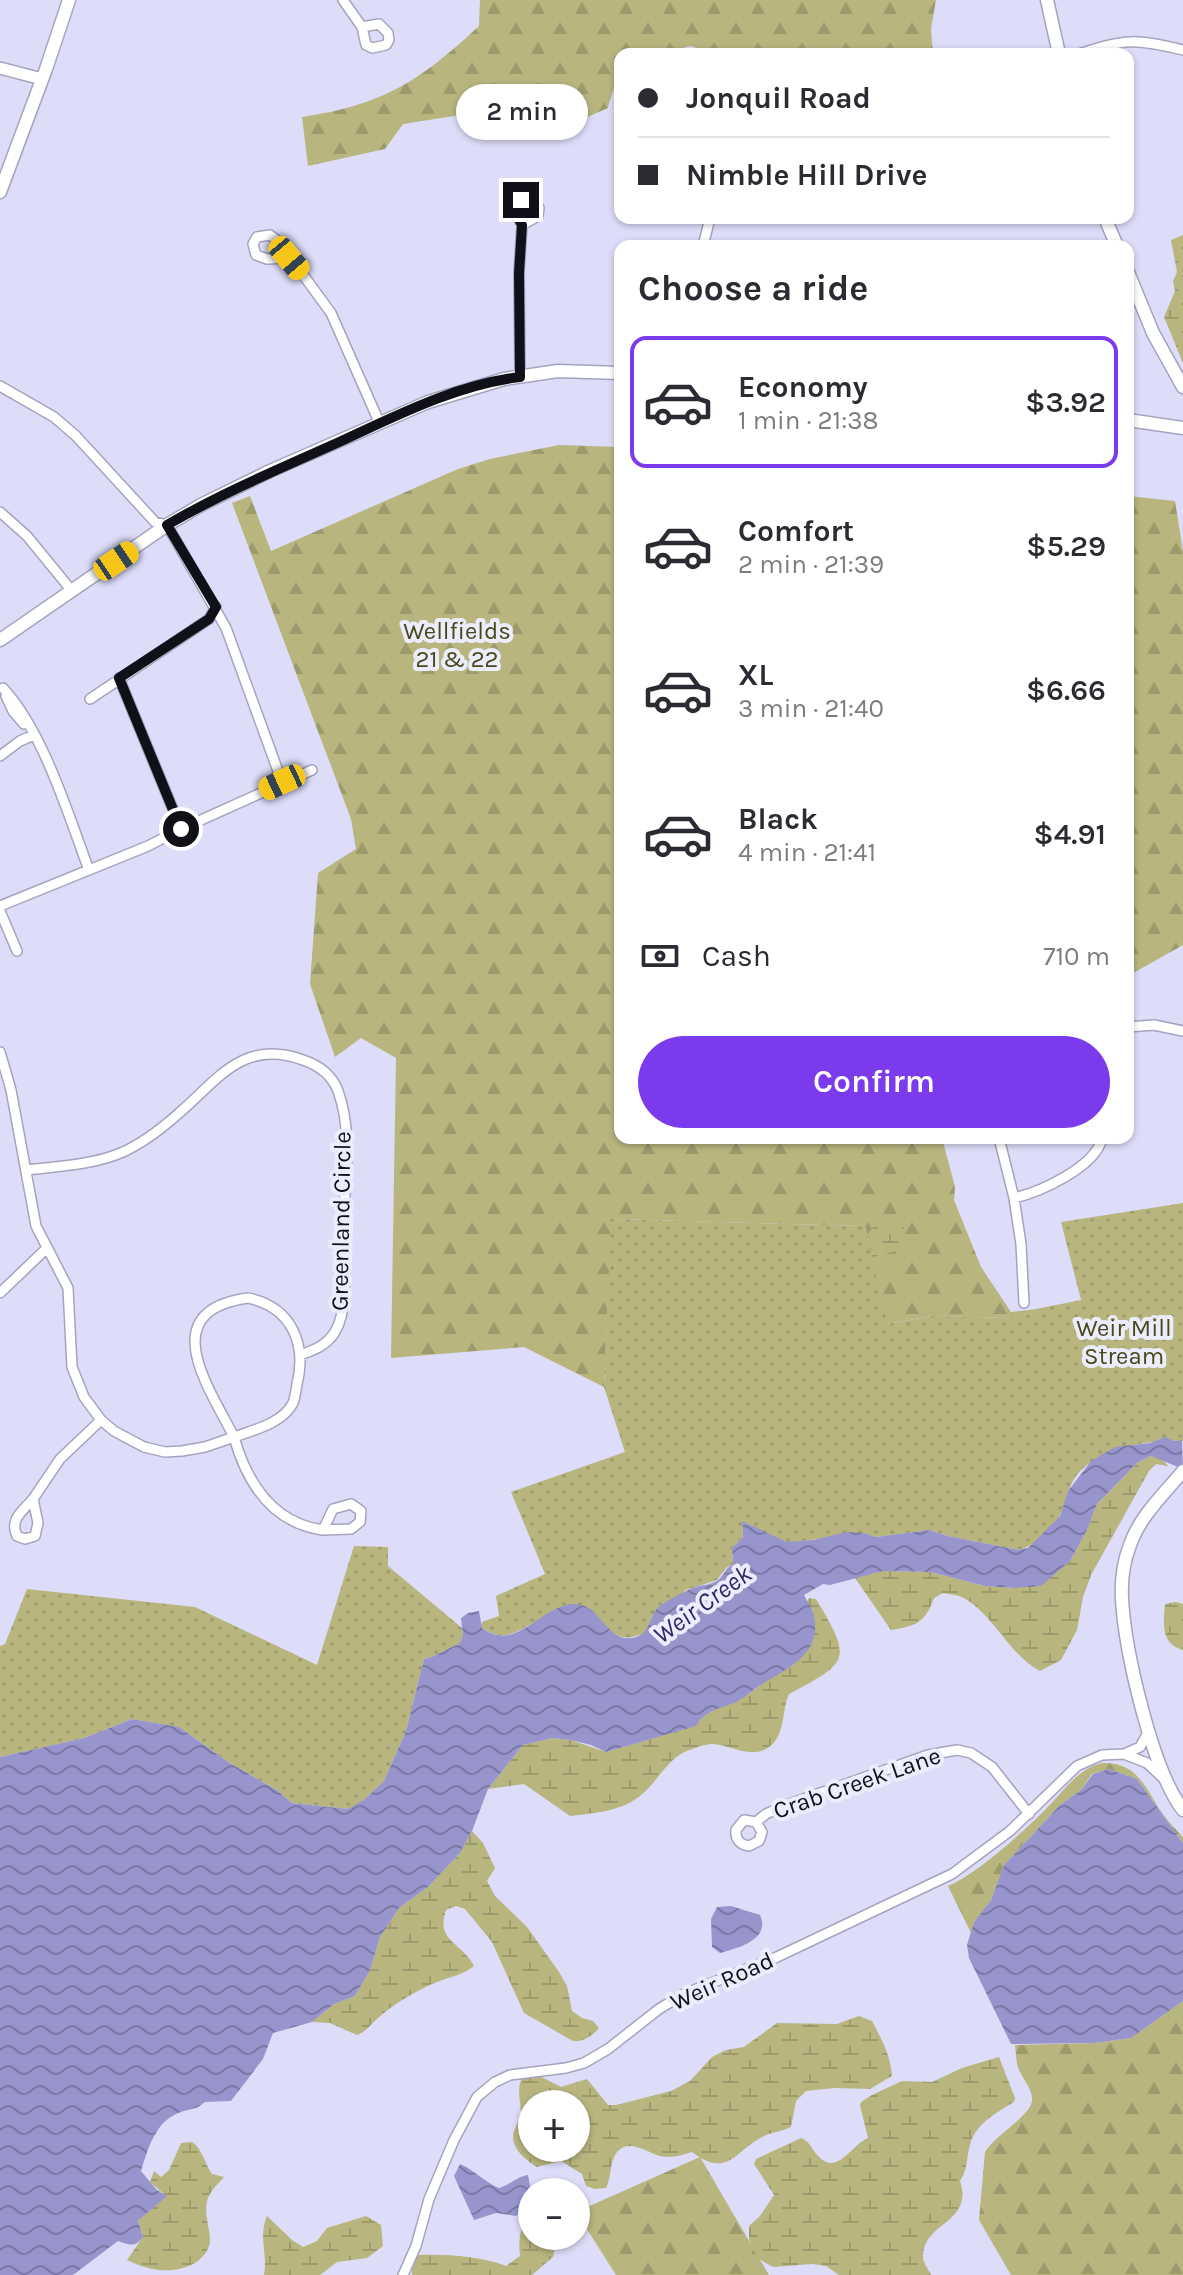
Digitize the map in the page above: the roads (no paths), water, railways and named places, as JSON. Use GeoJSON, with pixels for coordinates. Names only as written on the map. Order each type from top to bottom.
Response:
{"type":"FeatureCollection","features":[{"type":"Feature","properties":{"kind":"main road"},"geometry":{"type":"LineString","coordinates":[[0,192],[69,0]]}},
{"type":"Feature","properties":{"kind":"main road"},"geometry":{"type":"LineString","coordinates":[[1047,0],[1058,48]]}},
{"type":"Feature","properties":{"kind":"main road"},"geometry":{"type":"LineString","coordinates":[[1134,287],[1153,333],[1183,387]]}},
{"type":"Feature","properties":{"kind":"main road"},"geometry":{"type":"LineString","coordinates":[[0,640],[167,525],[230,490],[380,424],[480,385],[558,371],[614,373]]}},
{"type":"Feature","properties":{"kind":"main road"},"geometry":{"type":"LineString","coordinates":[[1134,421],[1183,428]]}},
{"type":"Feature","properties":{"kind":"main road"},"geometry":{"type":"LineString","coordinates":[[1180,1475],[1135,1532],[1123,1569],[1125,1625],[1149,1731],[1165,1780],[1183,1810]]}},
{"type":"Feature","properties":{"kind":"street"},"geometry":{"type":"LineString","coordinates":[[343,0],[362,27]]}},
{"type":"Feature","properties":{"kind":"street"},"geometry":{"type":"LineString","coordinates":[[1098,48],[1132,40],[1183,50]]}},
{"type":"Feature","properties":{"kind":"street"},"geometry":{"type":"LineString","coordinates":[[0,68],[42,79]]}},
{"type":"Feature","properties":{"kind":"street"},"geometry":{"type":"LineString","coordinates":[[520,377],[522,225]]}},
{"type":"Feature","properties":{"kind":"street"},"geometry":{"type":"LineString","coordinates":[[289,258],[331,313],[380,424]]}},
{"type":"Feature","properties":{"kind":"street"},"geometry":{"type":"LineString","coordinates":[[0,386],[54,417],[97,457],[155,522],[167,525],[216,607],[282,782]]}},
{"type":"Feature","properties":{"kind":"street"},"geometry":{"type":"LineString","coordinates":[[0,512],[27,536],[72,591]]}},
{"type":"Feature","properties":{"kind":"street"},"geometry":{"type":"LineString","coordinates":[[90,699],[209,619],[216,607]]}},
{"type":"Feature","properties":{"kind":"street"},"geometry":{"type":"LineString","coordinates":[[119,678],[181,829]]}},
{"type":"Feature","properties":{"kind":"street"},"geometry":{"type":"LineString","coordinates":[[1,687],[19,706],[34,735],[89,870]]}},
{"type":"Feature","properties":{"kind":"street"},"geometry":{"type":"LineString","coordinates":[[0,756],[34,735]]}},
{"type":"Feature","properties":{"kind":"street"},"geometry":{"type":"LineString","coordinates":[[17,951],[0,908],[148,846],[312,770]]}},
{"type":"Feature","properties":{"kind":"street"},"geometry":{"type":"LineString","coordinates":[[1134,1027],[1154,1025],[1183,1031]]}},
{"type":"Feature","properties":{"kind":"street"},"geometry":{"type":"LineString","coordinates":[[0,1052],[11,1090],[36,1226],[68,1288],[72,1367],[84,1397],[101,1420],[128,1440],[165,1452],[205,1447],[234,1437],[277,1420],[293,1403],[300,1355],[285,1318],[269,1303],[248,1298],[212,1309],[205,1315],[196,1335],[195,1355],[202,1376],[234,1437],[246,1471],[262,1497],[287,1519],[307,1528],[323,1530]]}},
{"type":"Feature","properties":{"kind":"street","name":"Greenland Circle"},"geometry":{"type":"LineString","coordinates":[[27,1170],[83,1163],[120,1154],[152,1136],[179,1114],[219,1073],[234,1064],[250,1058],[271,1056],[299,1058],[312,1063],[333,1081],[343,1111],[347,1154],[344,1284],[342,1315],[335,1332],[324,1345],[300,1355]]}},
{"type":"Feature","properties":{"kind":"street"},"geometry":{"type":"LineString","coordinates":[[1000,1144],[1014,1198],[1023,1264],[1024,1303]]}},
{"type":"Feature","properties":{"kind":"street"},"geometry":{"type":"LineString","coordinates":[[1014,1198],[1056,1181],[1086,1163],[1098,1151],[1100,1144]]}},
{"type":"Feature","properties":{"kind":"street"},"geometry":{"type":"LineString","coordinates":[[0,1293],[47,1248]]}},
{"type":"Feature","properties":{"kind":"street"},"geometry":{"type":"LineString","coordinates":[[33,1499],[60,1459],[101,1420]]}},
{"type":"Feature","properties":{"kind":"street"},"geometry":{"type":"LineString","coordinates":[[1124,1754],[1140,1747],[1149,1731]]}},
{"type":"Feature","properties":{"kind":"street","name":"Crab Creek Lane"},"geometry":{"type":"LineString","coordinates":[[756,1822],[781,1807],[928,1755],[957,1750],[971,1753],[992,1767],[1029,1814]]}},
{"type":"Feature","properties":{"kind":"street"},"geometry":{"type":"LineString","coordinates":[[1124,1754],[1147,1763],[1165,1780]]}},
{"type":"Feature","properties":{"kind":"street","name":"Weir Road"},"geometry":{"type":"LineString","coordinates":[[403,2275],[416,2246],[429,2199],[454,2140],[477,2097],[495,2082],[519,2074],[566,2068],[593,2058],[684,1994],[802,1946],[952,1874],[1029,1814],[1084,1761],[1102,1755],[1124,1754]]}},
{"type":"Feature","properties":{"kind":"water","name":"Weir Creek"},"geometry":{"type":"Polygon","coordinates":[[[1165,1437],[1182,1440],[1183,1469],[1151,1456],[1138,1462],[1097,1504],[1070,1561],[1041,1586],[985,1586],[930,1572],[883,1571],[830,1585],[823,1584],[804,1595],[813,1612],[815,1626],[814,1638],[803,1656],[741,1699],[709,1713],[696,1726],[606,1752],[591,1745],[552,1738],[523,1745],[488,1789],[460,1853],[429,1886],[399,1908],[380,1937],[370,1970],[355,1996],[334,2004],[312,2022],[273,2033],[263,2059],[231,2101],[205,2102],[172,2116],[159,2128],[141,2171],[157,2190],[167,2196],[138,2221],[143,2237],[132,2245],[118,2241],[73,2275],[0,2275],[0,1757],[84,1738],[132,1719],[179,1727],[292,1803],[348,1809],[365,1799],[384,1781],[406,1731],[424,1659],[459,1644],[463,1636],[461,1618],[468,1613],[479,1611],[482,1628],[507,1635],[563,1606],[576,1604],[592,1610],[618,1636],[636,1637],[645,1631],[661,1605],[691,1589],[717,1581],[733,1564],[732,1548],[743,1537],[742,1521],[787,1542],[847,1532],[876,1537],[929,1530],[1018,1550],[1028,1548],[1060,1516],[1068,1491],[1091,1461],[1115,1447],[1150,1443],[1165,1437]]]}},
{"type":"Feature","properties":{"kind":"water"},"geometry":{"type":"Polygon","coordinates":[[[1109,1769],[1137,1779],[1183,1843],[1183,2001],[1131,2038],[1094,2043],[1011,2044],[969,1958],[967,1945],[974,1922],[991,1900],[1004,1865],[1060,1805],[1081,1790],[1093,1774],[1109,1769]]]}},
{"type":"Feature","properties":{"kind":"water"},"geometry":{"type":"Polygon","coordinates":[[[731,1906],[760,1915],[761,1930],[751,1941],[720,1953],[712,1947],[711,1919],[717,1907],[731,1906]]]}},
{"type":"Feature","properties":{"kind":"water"},"geometry":{"type":"Polygon","coordinates":[[[460,2164],[499,2188],[518,2179],[518,2214],[496,2213],[474,2220],[454,2176],[460,2164]]]}},
{"type":"Feature","properties":{"kind":"park label","name":"Wellfields 21 & 22"},"geometry":{"type":"Point","coordinates":[457,645]}},
{"type":"Feature","properties":{"kind":"park label","name":"Weir Mill Stream"},"geometry":{"type":"Point","coordinates":[1124,1342]}}]}
